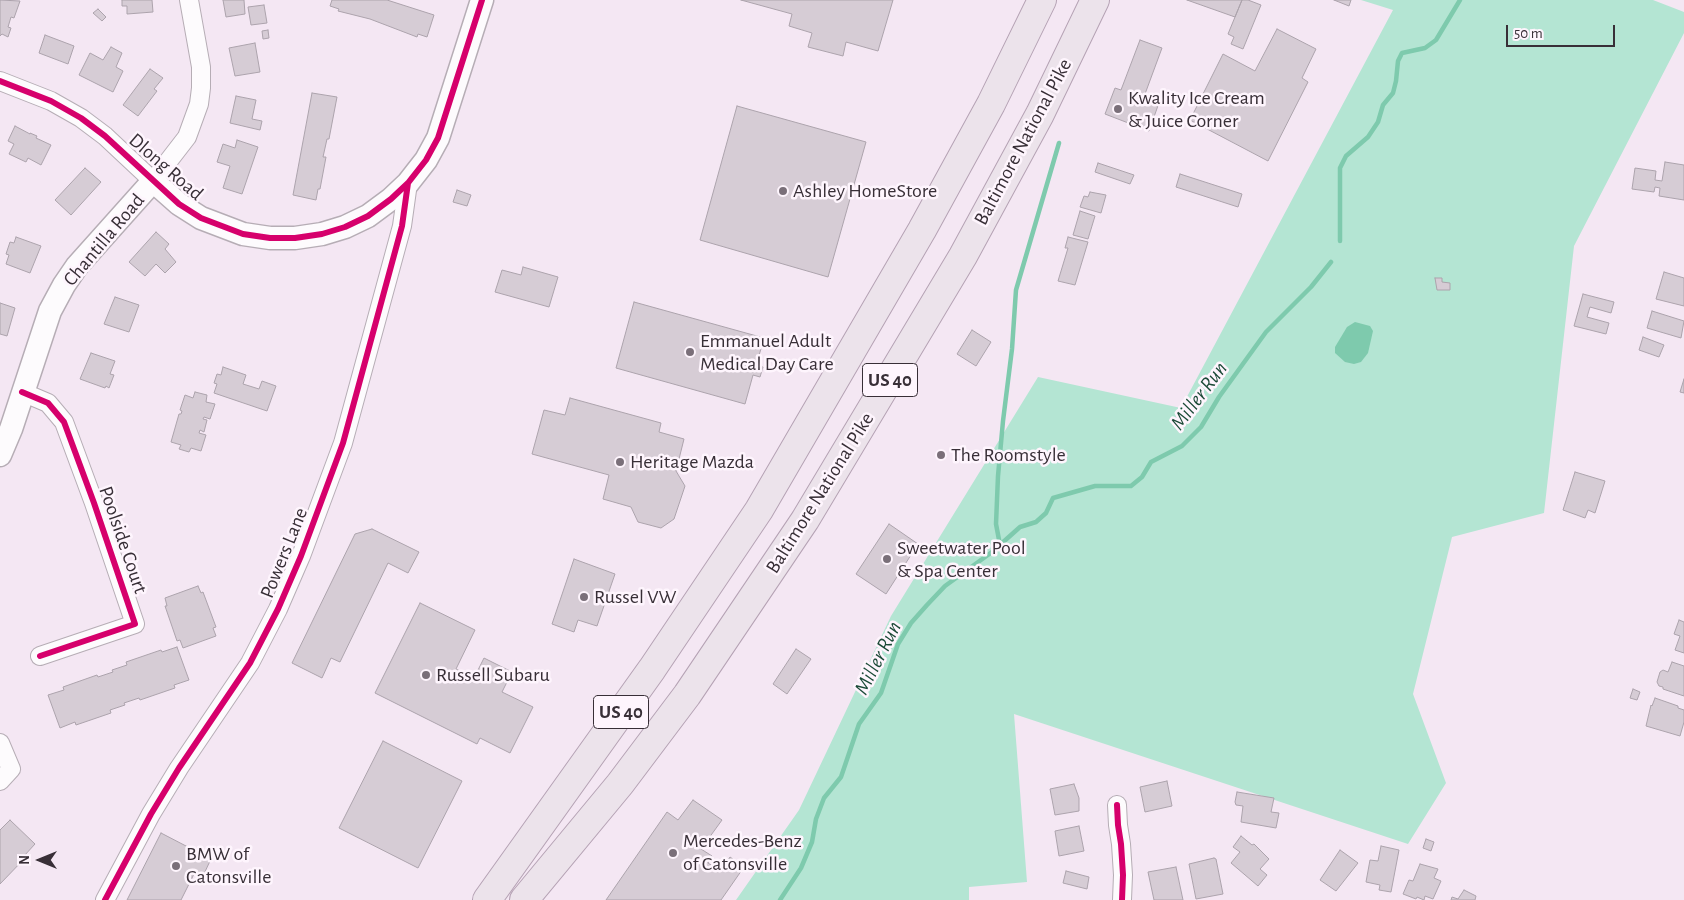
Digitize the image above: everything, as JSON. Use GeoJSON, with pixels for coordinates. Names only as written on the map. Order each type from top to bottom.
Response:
{"type":"FeatureCollection","features":[{"type":"Feature","properties":{"kind":"main road","name":"US 40"},"geometry":{"type":"LineString","coordinates":[[487,900],[652,668],[759,510],[922,230],[991,104],[1042,0]]}},
{"type":"Feature","properties":{"kind":"main road","name":"Baltimore National Pike"},"geometry":{"type":"LineString","coordinates":[[524,900],[620,784],[676,710],[805,520],[963,256],[1040,114],[1095,0]]}},
{"type":"Feature","properties":{"kind":"street","name":"Chantilla Road"},"geometry":{"type":"LineString","coordinates":[[0,455],[11,429],[50,311],[64,285],[77,266],[153,181],[187,137],[199,104],[201,88],[201,67],[189,0]]}},
{"type":"Feature","properties":{"kind":"street","name":"Dlong Road"},"geometry":{"type":"LineString","coordinates":[[0,81],[51,101],[81,118],[106,136],[179,204],[201,218],[226,228],[252,235],[295,238],[322,234],[345,227],[368,216],[391,199],[426,160],[438,138],[482,0]]}},
{"type":"Feature","properties":{"kind":"street","name":"Powers Lane"},"geometry":{"type":"LineString","coordinates":[[105,900],[155,806],[250,663],[278,609],[297,565],[343,443],[402,226],[408,182]]}},
{"type":"Feature","properties":{"kind":"street","name":"Poolside Court"},"geometry":{"type":"LineString","coordinates":[[22,392],[48,403],[64,422],[94,502],[135,624],[40,656]]}},
{"type":"Feature","properties":{"kind":"street"},"geometry":{"type":"LineString","coordinates":[[0,743],[11,769],[0,781]]}},
{"type":"Feature","properties":{"kind":"street"},"geometry":{"type":"LineString","coordinates":[[1117,805],[1123,875],[1122,900]]}},
{"type":"Feature","properties":{"kind":"shaded area"},"geometry":{"type":"Polygon","coordinates":[[[1361,0],[1653,0],[1684,12],[1684,33],[1574,246],[1544,513],[1452,537],[1413,694],[1446,783],[1408,844],[1014,714],[1027,882],[969,887],[969,900],[736,900],[799,810],[891,616],[1038,377],[1181,408],[1393,10],[1361,0]]]}},
{"type":"Feature","properties":{"kind":"shaded area"},"geometry":{"type":"Polygon","coordinates":[[[1355,322],[1370,326],[1373,331],[1368,353],[1361,362],[1354,364],[1345,362],[1335,353],[1335,347],[1347,327],[1355,322]]]}},
{"type":"Feature","properties":{"kind":"building"},"geometry":{"type":"Polygon","coordinates":[[[0,0],[20,1],[14,18],[11,17],[8,27],[11,28],[8,37],[2,34],[0,36],[0,0]]]}},
{"type":"Feature","properties":{"kind":"building"},"geometry":{"type":"Polygon","coordinates":[[[122,0],[152,0],[153,12],[127,14],[127,6],[122,6],[122,0]]]}},
{"type":"Feature","properties":{"kind":"building"},"geometry":{"type":"Polygon","coordinates":[[[223,0],[244,0],[245,14],[226,17],[223,0]]]}},
{"type":"Feature","properties":{"kind":"building"},"geometry":{"type":"Polygon","coordinates":[[[332,0],[387,0],[434,15],[427,37],[418,34],[417,37],[370,19],[338,11],[339,9],[330,6],[332,0]]]}},
{"type":"Feature","properties":{"kind":"building"},"geometry":{"type":"Polygon","coordinates":[[[741,0],[893,0],[878,51],[846,42],[843,56],[808,47],[812,33],[789,26],[792,14],[741,0]]]}},
{"type":"Feature","properties":{"kind":"building"},"geometry":{"type":"Polygon","coordinates":[[[1187,0],[1242,0],[1235,17],[1187,0]]]}},
{"type":"Feature","properties":{"kind":"building"},"geometry":{"type":"Polygon","coordinates":[[[1242,0],[1248,0],[1261,5],[1243,49],[1231,44],[1234,37],[1228,34],[1242,0]]]}},
{"type":"Feature","properties":{"kind":"building"},"geometry":{"type":"Polygon","coordinates":[[[1334,0],[1351,0],[1349,6],[1334,0]]]}},
{"type":"Feature","properties":{"kind":"building"},"geometry":{"type":"Polygon","coordinates":[[[264,5],[267,23],[251,25],[248,7],[264,5]]]}},
{"type":"Feature","properties":{"kind":"building"},"geometry":{"type":"Polygon","coordinates":[[[98,9],[106,17],[102,21],[93,13],[98,9]]]}},
{"type":"Feature","properties":{"kind":"building"},"geometry":{"type":"Polygon","coordinates":[[[1277,29],[1316,49],[1302,78],[1308,82],[1268,161],[1190,120],[1223,54],[1255,71],[1277,29]]]}},
{"type":"Feature","properties":{"kind":"building"},"geometry":{"type":"Polygon","coordinates":[[[268,30],[269,38],[263,39],[262,31],[268,30]]]}},
{"type":"Feature","properties":{"kind":"building"},"geometry":{"type":"Polygon","coordinates":[[[45,35],[74,46],[68,64],[39,53],[45,35]]]}},
{"type":"Feature","properties":{"kind":"building"},"geometry":{"type":"Polygon","coordinates":[[[1140,40],[1162,48],[1145,94],[1160,100],[1149,131],[1105,114],[1115,88],[1121,90],[1140,40]]]}},
{"type":"Feature","properties":{"kind":"building"},"geometry":{"type":"Polygon","coordinates":[[[255,43],[260,72],[235,76],[229,48],[255,43]]]}},
{"type":"Feature","properties":{"kind":"building"},"geometry":{"type":"Polygon","coordinates":[[[111,47],[122,53],[116,67],[123,71],[113,92],[79,75],[90,53],[103,60],[111,47]]]}},
{"type":"Feature","properties":{"kind":"building"},"geometry":{"type":"Polygon","coordinates":[[[150,69],[163,78],[154,89],[157,91],[138,116],[123,105],[150,69]]]}},
{"type":"Feature","properties":{"kind":"building"},"geometry":{"type":"Polygon","coordinates":[[[312,93],[337,97],[329,139],[327,139],[323,157],[326,157],[316,200],[293,195],[312,93]]]}},
{"type":"Feature","properties":{"kind":"building"},"geometry":{"type":"Polygon","coordinates":[[[236,96],[256,100],[252,119],[262,121],[260,130],[230,123],[236,96]]]}},
{"type":"Feature","properties":{"kind":"building","name":"Ashley HomeStore"},"geometry":{"type":"Polygon","coordinates":[[[737,106],[866,142],[828,277],[700,240],[737,106]]]}},
{"type":"Feature","properties":{"kind":"building"},"geometry":{"type":"Polygon","coordinates":[[[15,126],[51,145],[41,165],[28,158],[26,162],[9,154],[14,144],[8,141],[15,126]]]}},
{"type":"Feature","properties":{"kind":"building"},"geometry":{"type":"Polygon","coordinates":[[[237,140],[258,147],[242,194],[223,188],[230,166],[217,162],[223,144],[235,148],[237,140]]]}},
{"type":"Feature","properties":{"kind":"building"},"geometry":{"type":"Polygon","coordinates":[[[1665,162],[1684,165],[1684,200],[1659,196],[1660,188],[1655,187],[1654,192],[1632,189],[1635,168],[1656,171],[1655,180],[1662,181],[1665,162]]]}},
{"type":"Feature","properties":{"kind":"building"},"geometry":{"type":"Polygon","coordinates":[[[1098,163],[1134,175],[1130,184],[1095,172],[1098,163]]]}},
{"type":"Feature","properties":{"kind":"building"},"geometry":{"type":"Polygon","coordinates":[[[85,168],[101,182],[71,215],[55,200],[85,168]]]}},
{"type":"Feature","properties":{"kind":"building"},"geometry":{"type":"Polygon","coordinates":[[[1180,174],[1242,194],[1238,207],[1176,187],[1180,174]]]}},
{"type":"Feature","properties":{"kind":"building"},"geometry":{"type":"Polygon","coordinates":[[[457,190],[471,195],[467,206],[453,202],[457,190]]]}},
{"type":"Feature","properties":{"kind":"building"},"geometry":{"type":"Polygon","coordinates":[[[1090,192],[1106,195],[1101,213],[1080,207],[1084,196],[1088,197],[1090,192]]]}},
{"type":"Feature","properties":{"kind":"building"},"geometry":{"type":"Polygon","coordinates":[[[1080,211],[1095,216],[1088,239],[1073,235],[1080,211]]]}},
{"type":"Feature","properties":{"kind":"building"},"geometry":{"type":"Polygon","coordinates":[[[156,232],[169,244],[165,249],[176,262],[165,273],[156,264],[145,276],[129,262],[156,232]]]}},
{"type":"Feature","properties":{"kind":"building"},"geometry":{"type":"Polygon","coordinates":[[[16,237],[41,246],[30,273],[6,264],[9,255],[6,254],[10,242],[14,243],[16,237]]]}},
{"type":"Feature","properties":{"kind":"building"},"geometry":{"type":"Polygon","coordinates":[[[1068,237],[1088,242],[1075,285],[1058,281],[1068,248],[1065,248],[1068,237]]]}},
{"type":"Feature","properties":{"kind":"building"},"geometry":{"type":"Polygon","coordinates":[[[523,267],[558,277],[549,307],[495,292],[502,270],[521,275],[523,267]]]}},
{"type":"Feature","properties":{"kind":"building"},"geometry":{"type":"Polygon","coordinates":[[[1664,272],[1684,278],[1684,306],[1656,299],[1664,272]]]}},
{"type":"Feature","properties":{"kind":"building"},"geometry":{"type":"Polygon","coordinates":[[[1435,278],[1442,278],[1442,282],[1450,283],[1450,290],[1437,290],[1435,278]]]}},
{"type":"Feature","properties":{"kind":"building"},"geometry":{"type":"Polygon","coordinates":[[[1583,294],[1614,302],[1611,313],[1590,307],[1587,317],[1609,323],[1606,334],[1574,326],[1583,294]]]}},
{"type":"Feature","properties":{"kind":"building"},"geometry":{"type":"Polygon","coordinates":[[[115,297],[139,305],[129,332],[104,324],[115,297]]]}},
{"type":"Feature","properties":{"kind":"building","name":"Emmanuel Adult Medical Day Care"},"geometry":{"type":"Polygon","coordinates":[[[634,302],[764,338],[756,366],[763,367],[760,377],[753,375],[745,404],[616,368],[634,302]]]}},
{"type":"Feature","properties":{"kind":"building"},"geometry":{"type":"Polygon","coordinates":[[[0,303],[15,308],[7,336],[0,334],[0,303]]]}},
{"type":"Feature","properties":{"kind":"building"},"geometry":{"type":"Polygon","coordinates":[[[1652,311],[1684,321],[1681,338],[1647,328],[1652,311]]]}},
{"type":"Feature","properties":{"kind":"building"},"geometry":{"type":"Polygon","coordinates":[[[972,330],[991,342],[976,366],[957,354],[972,330]]]}},
{"type":"Feature","properties":{"kind":"building"},"geometry":{"type":"Polygon","coordinates":[[[1643,337],[1664,345],[1659,357],[1639,350],[1643,337]]]}},
{"type":"Feature","properties":{"kind":"building"},"geometry":{"type":"Polygon","coordinates":[[[91,353],[115,361],[110,374],[114,375],[109,388],[80,379],[91,353]]]}},
{"type":"Feature","properties":{"kind":"building"},"geometry":{"type":"Polygon","coordinates":[[[223,367],[246,375],[243,384],[259,389],[262,381],[276,386],[267,411],[214,393],[217,384],[214,383],[217,374],[221,375],[223,367]]]}},
{"type":"Feature","properties":{"kind":"building"},"geometry":{"type":"Polygon","coordinates":[[[1684,379],[1684,393],[1680,392],[1684,379]]]}},
{"type":"Feature","properties":{"kind":"building"},"geometry":{"type":"Polygon","coordinates":[[[195,392],[207,395],[206,402],[215,404],[210,419],[204,417],[203,419],[207,420],[204,432],[200,430],[199,433],[206,435],[201,451],[191,448],[189,452],[179,449],[181,445],[171,442],[179,414],[182,411],[180,410],[185,395],[193,398],[195,392]]]}},
{"type":"Feature","properties":{"kind":"building","name":"Heritage Mazda"},"geometry":{"type":"Polygon","coordinates":[[[570,398],[661,423],[659,432],[684,439],[676,471],[685,486],[674,519],[661,528],[638,522],[631,507],[603,499],[609,475],[532,454],[544,410],[565,415],[570,398]]]}},
{"type":"Feature","properties":{"kind":"building"},"geometry":{"type":"Polygon","coordinates":[[[1575,472],[1605,481],[1595,513],[1588,510],[1585,518],[1563,510],[1575,472]]]}},
{"type":"Feature","properties":{"kind":"building","name":"Sweetwater Pool & Spa Center"},"geometry":{"type":"Polygon","coordinates":[[[889,524],[918,544],[886,594],[856,574],[889,524]]]}},
{"type":"Feature","properties":{"kind":"building"},"geometry":{"type":"Polygon","coordinates":[[[372,529],[419,552],[408,573],[388,563],[340,662],[331,658],[322,678],[292,663],[355,534],[372,529]]]}},
{"type":"Feature","properties":{"kind":"building","name":"Russel VW"},"geometry":{"type":"Polygon","coordinates":[[[574,559],[615,574],[597,626],[578,620],[574,632],[552,624],[574,559]]]}},
{"type":"Feature","properties":{"kind":"building"},"geometry":{"type":"Polygon","coordinates":[[[198,586],[201,593],[203,592],[216,627],[213,628],[216,636],[183,648],[180,640],[177,641],[165,606],[167,606],[165,598],[198,586]]]}},
{"type":"Feature","properties":{"kind":"building","name":"Russell Subaru"},"geometry":{"type":"Polygon","coordinates":[[[420,603],[475,630],[456,669],[474,678],[484,658],[512,672],[502,692],[533,707],[510,753],[480,738],[477,744],[375,693],[420,603]]]}},
{"type":"Feature","properties":{"kind":"building"},"geometry":{"type":"Polygon","coordinates":[[[1679,620],[1684,622],[1684,653],[1675,650],[1680,636],[1674,634],[1679,620]]]}},
{"type":"Feature","properties":{"kind":"building"},"geometry":{"type":"Polygon","coordinates":[[[177,647],[189,680],[174,685],[175,688],[140,700],[139,698],[124,703],[125,705],[110,710],[111,713],[76,725],[75,722],[60,728],[48,695],[64,690],[63,687],[97,675],[98,677],[113,672],[112,670],[127,665],[126,662],[161,650],[162,652],[177,647]]]}},
{"type":"Feature","properties":{"kind":"building"},"geometry":{"type":"Polygon","coordinates":[[[796,649],[811,659],[787,694],[773,684],[796,649]]]}},
{"type":"Feature","properties":{"kind":"building"},"geometry":{"type":"Polygon","coordinates":[[[1672,662],[1684,666],[1684,696],[1663,689],[1657,682],[1660,672],[1663,670],[1668,672],[1672,662]]]}},
{"type":"Feature","properties":{"kind":"building"},"geometry":{"type":"Polygon","coordinates":[[[1633,689],[1640,692],[1637,700],[1630,698],[1633,689]]]}},
{"type":"Feature","properties":{"kind":"building"},"geometry":{"type":"Polygon","coordinates":[[[1655,698],[1684,710],[1684,722],[1680,736],[1646,726],[1651,705],[1655,698]]]}},
{"type":"Feature","properties":{"kind":"building"},"geometry":{"type":"Polygon","coordinates":[[[383,741],[462,781],[418,868],[339,828],[383,741]]]}},
{"type":"Feature","properties":{"kind":"building"},"geometry":{"type":"Polygon","coordinates":[[[1167,781],[1172,806],[1145,812],[1140,787],[1167,781]]]}},
{"type":"Feature","properties":{"kind":"building"},"geometry":{"type":"Polygon","coordinates":[[[1074,784],[1079,798],[1079,811],[1055,815],[1050,789],[1074,784]]]}},
{"type":"Feature","properties":{"kind":"building"},"geometry":{"type":"Polygon","coordinates":[[[1237,792],[1274,798],[1271,812],[1279,813],[1276,828],[1241,822],[1243,806],[1236,805],[1237,792]]]}},
{"type":"Feature","properties":{"kind":"building","name":"Mercedes-Benz of Catonsville"},"geometry":{"type":"Polygon","coordinates":[[[693,800],[722,820],[701,849],[712,856],[708,863],[720,871],[730,857],[744,867],[721,900],[606,900],[667,812],[678,820],[693,800]]]}},
{"type":"Feature","properties":{"kind":"building"},"geometry":{"type":"Polygon","coordinates":[[[10,820],[35,844],[24,856],[25,858],[0,884],[0,830],[10,820]]]}},
{"type":"Feature","properties":{"kind":"building"},"geometry":{"type":"Polygon","coordinates":[[[1079,826],[1084,851],[1059,856],[1055,831],[1079,826]]]}},
{"type":"Feature","properties":{"kind":"building","name":"BMW of Catonsville"},"geometry":{"type":"Polygon","coordinates":[[[161,833],[211,859],[202,878],[194,874],[181,900],[127,900],[161,833]]]}},
{"type":"Feature","properties":{"kind":"building"},"geometry":{"type":"Polygon","coordinates":[[[1241,836],[1252,845],[1254,844],[1269,859],[1260,869],[1267,875],[1258,886],[1231,863],[1240,852],[1233,847],[1241,836]]]}},
{"type":"Feature","properties":{"kind":"building"},"geometry":{"type":"Polygon","coordinates":[[[1426,839],[1434,842],[1431,851],[1423,848],[1426,839]]]}},
{"type":"Feature","properties":{"kind":"building"},"geometry":{"type":"Polygon","coordinates":[[[1381,846],[1399,850],[1391,892],[1379,890],[1380,885],[1366,882],[1370,860],[1378,861],[1381,846]]]}},
{"type":"Feature","properties":{"kind":"building"},"geometry":{"type":"Polygon","coordinates":[[[1340,850],[1358,863],[1336,891],[1320,880],[1340,850]]]}},
{"type":"Feature","properties":{"kind":"building"},"geometry":{"type":"Polygon","coordinates":[[[1216,859],[1223,894],[1196,899],[1189,864],[1216,859]]]}},
{"type":"Feature","properties":{"kind":"building"},"geometry":{"type":"Polygon","coordinates":[[[1420,864],[1438,869],[1434,878],[1441,881],[1433,899],[1425,896],[1424,900],[1417,897],[1416,899],[1403,894],[1409,880],[1413,881],[1420,864]]]}},
{"type":"Feature","properties":{"kind":"building"},"geometry":{"type":"Polygon","coordinates":[[[1176,867],[1183,900],[1154,900],[1148,872],[1176,867]]]}},
{"type":"Feature","properties":{"kind":"building"},"geometry":{"type":"Polygon","coordinates":[[[1066,871],[1089,877],[1087,889],[1063,883],[1066,871]]]}},
{"type":"Feature","properties":{"kind":"building"},"geometry":{"type":"Polygon","coordinates":[[[1464,890],[1476,896],[1475,900],[1451,900],[1452,897],[1458,899],[1464,890]]]}},
{"type":"Feature","properties":{"kind":"waterway","name":"Miller Run"},"geometry":{"type":"LineString","coordinates":[[1340,241],[1340,168],[1346,156],[1368,137],[1378,122],[1383,105],[1393,93],[1398,61],[1402,53],[1425,48],[1436,40],[1460,0]]}},
{"type":"Feature","properties":{"kind":"waterway"},"geometry":{"type":"LineString","coordinates":[[1000,545],[996,524],[998,476],[1012,349],[1016,290],[1059,143]]}},
{"type":"Feature","properties":{"kind":"waterway","name":"Miller Run"},"geometry":{"type":"LineString","coordinates":[[780,900],[801,868],[812,842],[816,819],[824,798],[841,777],[859,724],[881,693],[898,644],[911,623],[945,586],[992,552],[1020,527],[1036,522],[1046,513],[1053,498],[1095,486],[1131,486],[1142,477],[1151,462],[1182,446],[1201,427],[1219,397],[1266,332],[1311,287],[1331,262]]}},
{"type":"Feature","properties":{"kind":"cycle path"},"geometry":{"type":"LineString","coordinates":[[0,81],[51,101],[81,118],[105,136],[179,204],[201,218],[243,234],[270,238],[295,238],[322,234],[345,227],[368,216],[391,199],[408,183],[426,160],[438,138],[482,0]]}},
{"type":"Feature","properties":{"kind":"cycle path"},"geometry":{"type":"LineString","coordinates":[[105,900],[151,814],[179,768],[250,663],[278,609],[301,556],[343,443],[402,226],[408,183]]}},
{"type":"Feature","properties":{"kind":"cycle path"},"geometry":{"type":"LineString","coordinates":[[22,392],[48,403],[64,422],[135,624],[40,656]]}},
{"type":"Feature","properties":{"kind":"cycle path"},"geometry":{"type":"LineString","coordinates":[[1117,805],[1123,875],[1122,900]]}},
{"type":"Feature","properties":{"kind":"place","name":"Kwality Ice Cream & Juice Corner"},"geometry":{"type":"Point","coordinates":[1118,109]}},
{"type":"Feature","properties":{"kind":"place","name":"Ashley HomeStore"},"geometry":{"type":"Point","coordinates":[783,191]}},
{"type":"Feature","properties":{"kind":"place","name":"Emmanuel Adult Medical Day Care"},"geometry":{"type":"Point","coordinates":[690,352]}},
{"type":"Feature","properties":{"kind":"place","name":"The Roomstyle"},"geometry":{"type":"Point","coordinates":[941,455]}},
{"type":"Feature","properties":{"kind":"place","name":"Heritage Mazda"},"geometry":{"type":"Point","coordinates":[620,462]}},
{"type":"Feature","properties":{"kind":"place","name":"Sweetwater Pool & Spa Center"},"geometry":{"type":"Point","coordinates":[887,559]}},
{"type":"Feature","properties":{"kind":"place","name":"Russel VW"},"geometry":{"type":"Point","coordinates":[584,597]}},
{"type":"Feature","properties":{"kind":"place","name":"Russell Subaru"},"geometry":{"type":"Point","coordinates":[426,675]}},
{"type":"Feature","properties":{"kind":"place","name":"Mercedes-Benz of Catonsville"},"geometry":{"type":"Point","coordinates":[673,853]}},
{"type":"Feature","properties":{"kind":"place","name":"BMW of Catonsville"},"geometry":{"type":"Point","coordinates":[176,866]}}]}
